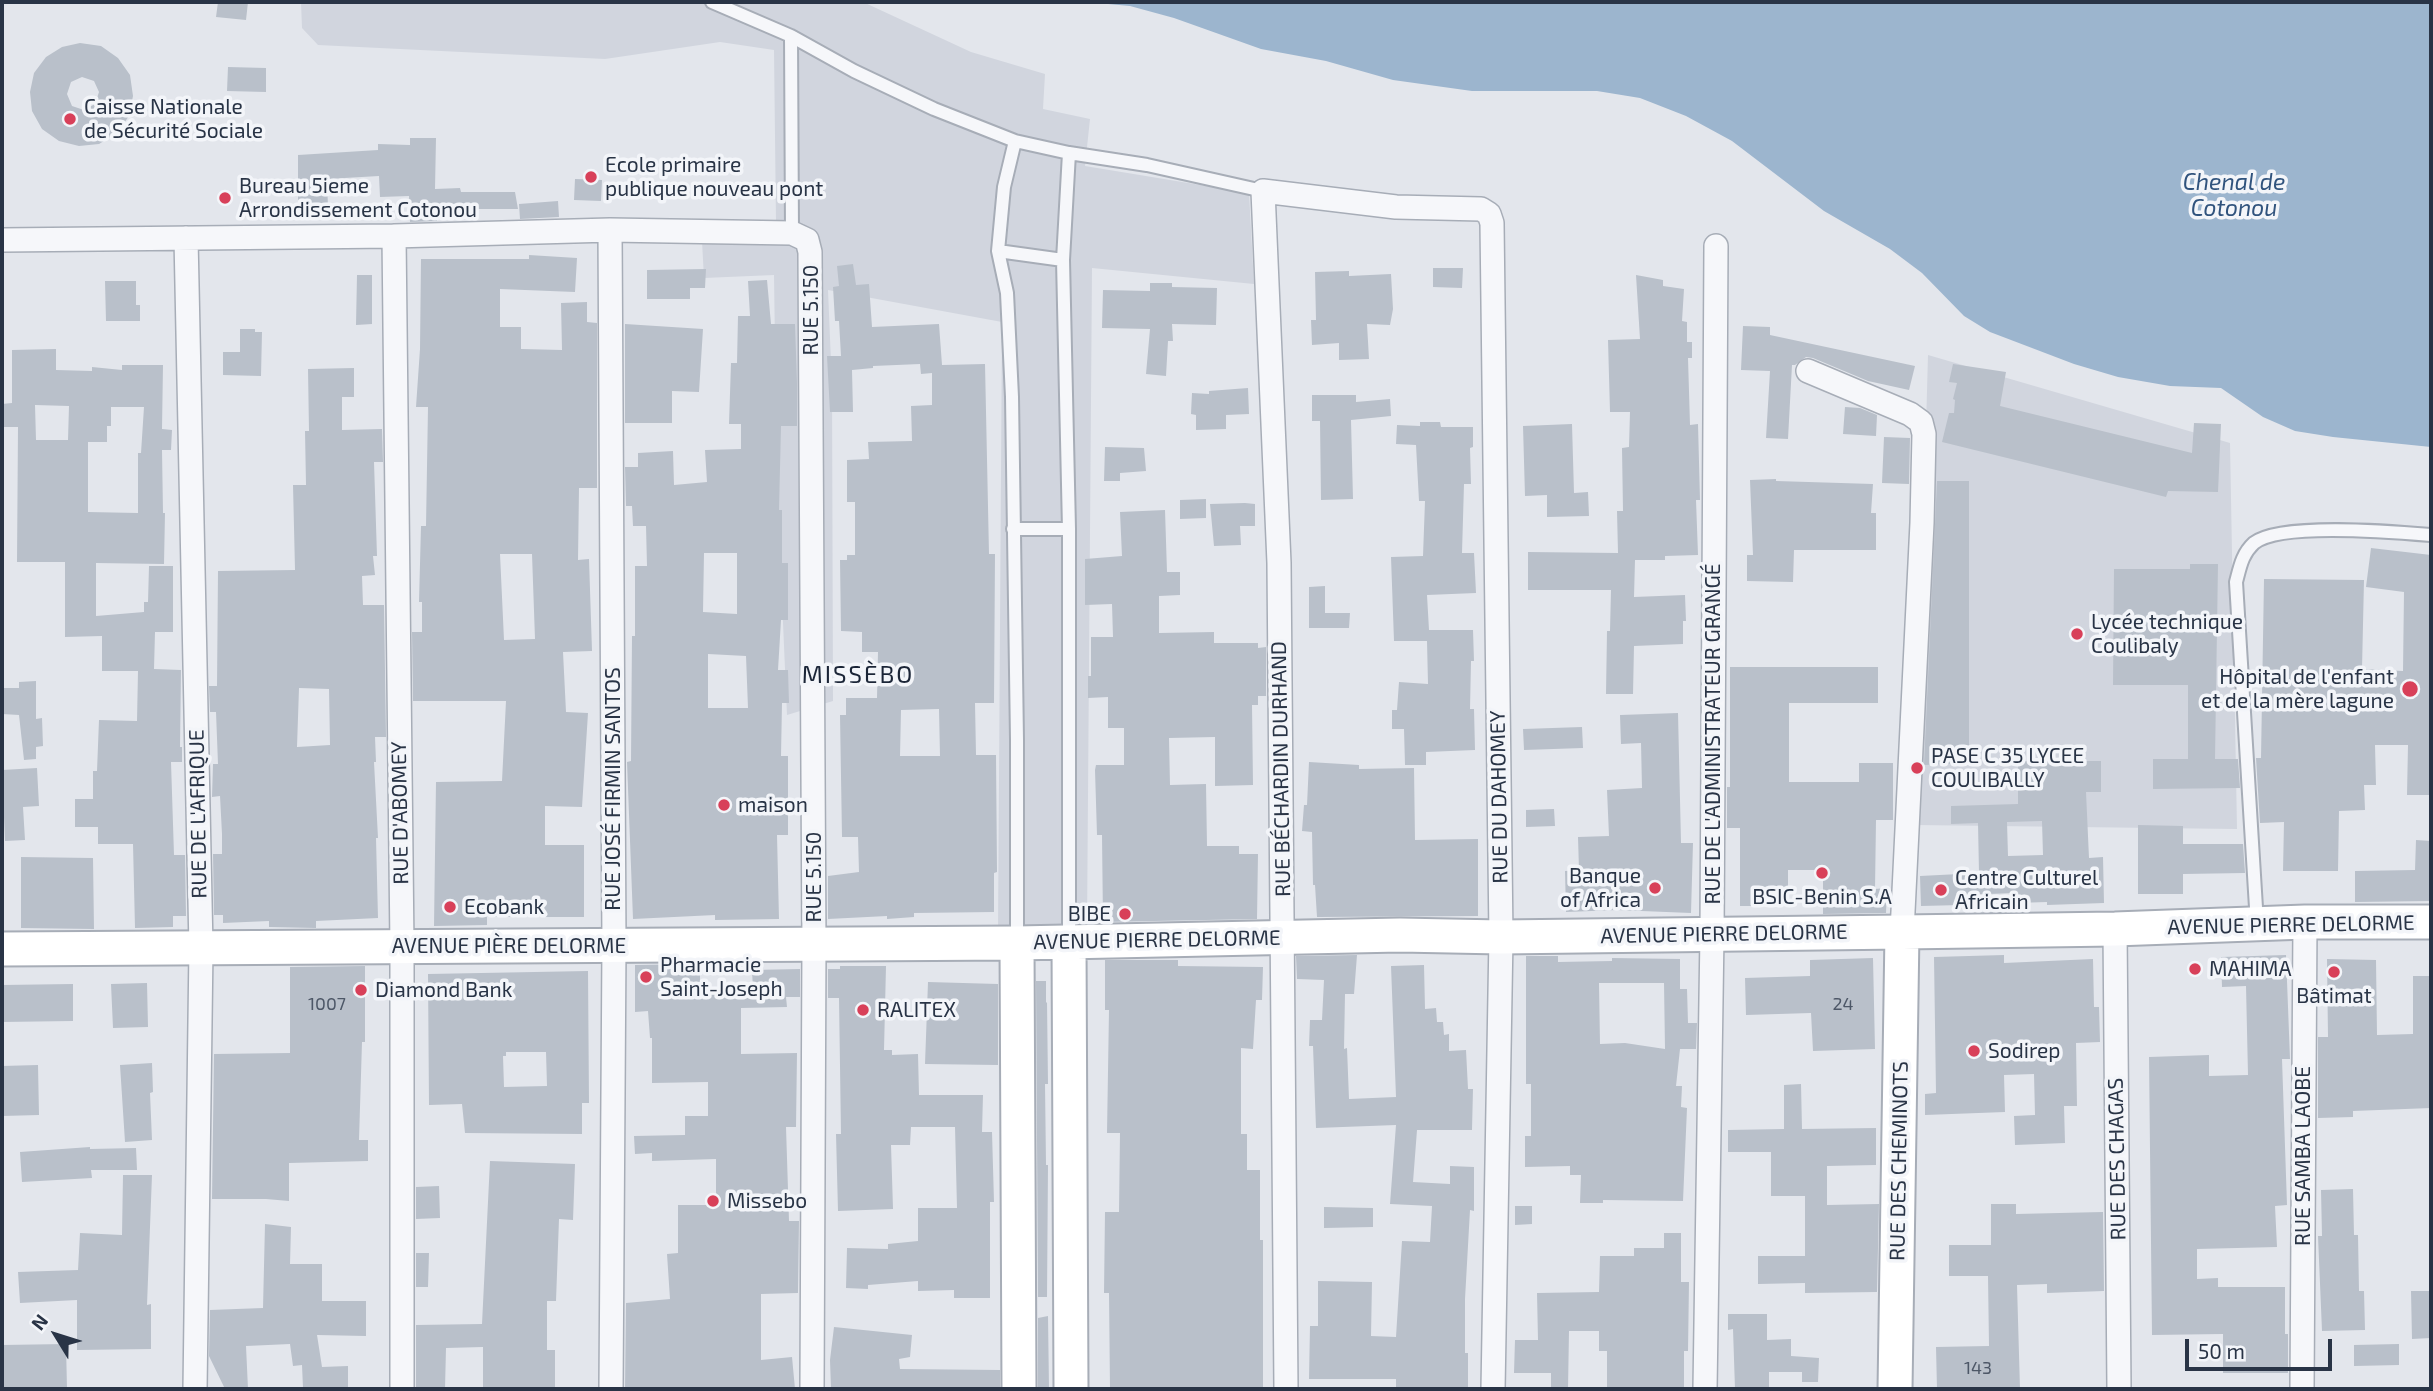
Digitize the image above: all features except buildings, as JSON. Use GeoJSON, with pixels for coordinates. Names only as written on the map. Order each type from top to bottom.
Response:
{"type":"FeatureCollection","features":[{"type":"Feature","properties":{"kind":"main road","name":"AVENUE PIERRE DELORME"},"geometry":{"type":"LineString","coordinates":[[1017,943],[1400,935],[1501,937],[1902,932],[2115,929],[2305,922],[2431,922]]}},
{"type":"Feature","properties":{"kind":"main road","name":"RUE DES CHEMINOTS"},"geometry":{"type":"LineString","coordinates":[[1895,1389],[1902,932]]}},
{"type":"Feature","properties":{"kind":"main road"},"geometry":{"type":"LineString","coordinates":[[1069,942],[1071,1389]]}},
{"type":"Feature","properties":{"kind":"main road","name":"AVENUE PIÈRE DELORME"},"geometry":{"type":"LineString","coordinates":[[2,949],[1017,943]]}},
{"type":"Feature","properties":{"kind":"main road"},"geometry":{"type":"LineString","coordinates":[[1017,943],[1019,1389]]}},
{"type":"Feature","properties":{"kind":"street","name":"RUE DU DAHOMEY"},"geometry":{"type":"LineString","coordinates":[[1263,191],[1396,207],[1481,209],[1489,214],[1492,223],[1501,937],[1493,1389]]}},
{"type":"Feature","properties":{"kind":"street","name":"RUE BÉCHARDIN DURHAND"},"geometry":{"type":"LineString","coordinates":[[1263,191],[1279,563],[1286,1389]]}},
{"type":"Feature","properties":{"kind":"street"},"geometry":{"type":"LineString","coordinates":[[2,240],[394,236],[610,230],[799,237]]}},
{"type":"Feature","properties":{"kind":"street","name":"RUE JOSÉ FIRMIN SANTOS"},"geometry":{"type":"LineString","coordinates":[[610,230],[614,945],[611,1389]]}},
{"type":"Feature","properties":{"kind":"street","name":"RUE D'ABOMEY"},"geometry":{"type":"LineString","coordinates":[[394,236],[402,947],[402,1389]]}},
{"type":"Feature","properties":{"kind":"street","name":"RUE 5.150"},"geometry":{"type":"LineString","coordinates":[[799,237],[810,252],[814,944],[812,1389]]}},
{"type":"Feature","properties":{"kind":"street","name":"RUE DE L'AFRIQUE"},"geometry":{"type":"LineString","coordinates":[[186,239],[201,948],[195,1389]]}},
{"type":"Feature","properties":{"kind":"street","name":"RUE DE L'ADMINISTRATEUR GRANGÉ"},"geometry":{"type":"LineString","coordinates":[[1705,1389],[1712,934],[1716,246]]}},
{"type":"Feature","properties":{"kind":"street"},"geometry":{"type":"LineString","coordinates":[[1808,371],[1910,414],[1921,422],[1924,434],[1902,932]]}},
{"type":"Feature","properties":{"kind":"street","name":"RUE SAMBA LAOBE"},"geometry":{"type":"LineString","coordinates":[[2302,1389],[2305,922]]}},
{"type":"Feature","properties":{"kind":"street","name":"RUE DES CHAGAS"},"geometry":{"type":"LineString","coordinates":[[2115,929],[2119,1389]]}},
{"type":"Feature","properties":{"kind":"lane"},"geometry":{"type":"LineString","coordinates":[[712,2],[791,36],[854,71],[934,109],[1015,141],[1069,153],[1147,165],[1263,191]]}},
{"type":"Feature","properties":{"kind":"lane"},"geometry":{"type":"LineString","coordinates":[[791,36],[799,237]]}},
{"type":"Feature","properties":{"kind":"lane"},"geometry":{"type":"LineString","coordinates":[[1015,141],[1004,187],[998,251],[1007,293],[1010,327],[1017,740],[1017,943]]}},
{"type":"Feature","properties":{"kind":"lane"},"geometry":{"type":"LineString","coordinates":[[1069,153],[1063,260],[1069,529],[1069,942]]}},
{"type":"Feature","properties":{"kind":"lane"},"geometry":{"type":"LineString","coordinates":[[998,251],[1063,260]]}},
{"type":"Feature","properties":{"kind":"lane"},"geometry":{"type":"LineString","coordinates":[[1013,529],[1069,529]]}},
{"type":"Feature","properties":{"kind":"lane"},"geometry":{"type":"LineString","coordinates":[[2257,925],[2236,582],[2242,558],[2255,542],[2274,533],[2364,529],[2431,535]]}},
{"type":"Feature","properties":{"kind":"shaded area"},"geometry":{"type":"Polygon","coordinates":[[[301,2],[863,2],[971,52],[1045,74],[1043,109],[1090,119],[1085,166],[1249,193],[1254,284],[1092,268],[1087,926],[998,931],[1002,322],[828,290],[832,386],[833,701],[787,715],[777,484],[774,275],[704,278],[701,223],[776,222],[774,50],[720,42],[605,59],[318,45],[302,28],[301,2]]]}},
{"type":"Feature","properties":{"kind":"shaded area","name":"Lycée technique Coulibaly"},"geometry":{"type":"Polygon","coordinates":[[[1928,355],[2230,443],[2237,829],[1915,825],[1928,355]]]}},
{"type":"Feature","properties":{"kind":"water","name":"Chenal de Cotonou"},"geometry":{"type":"Polygon","coordinates":[[[1086,2],[2431,2],[2431,447],[2295,431],[2263,417],[2221,388],[2170,386],[2118,377],[2074,364],[1990,332],[1964,316],[1922,273],[1890,249],[1824,211],[1732,141],[1686,116],[1640,98],[1597,91],[1472,91],[1393,80],[1326,61],[1261,49],[1174,18],[1130,6],[1086,2]]]}},
{"type":"Feature","properties":{"kind":"place","name":"Caisse Nationale de Sécurité Sociale"},"geometry":{"type":"Point","coordinates":[70,119]}},
{"type":"Feature","properties":{"kind":"place","name":"Ecole primaire publique nouveau pont"},"geometry":{"type":"Point","coordinates":[591,177]}},
{"type":"Feature","properties":{"kind":"place","name":"Bureau 5ieme Arrondissement Cotonou"},"geometry":{"type":"Point","coordinates":[225,198]}},
{"type":"Feature","properties":{"kind":"place","name":"Lycée technique Coulibaly"},"geometry":{"type":"Point","coordinates":[2077,634]}},
{"type":"Feature","properties":{"kind":"place","name":"Hôpital de l'enfant et de la mère lagune"},"geometry":{"type":"Point","coordinates":[2410,689]}},
{"type":"Feature","properties":{"kind":"place","name":"PASE C 35 LYCEE COULIBALLY"},"geometry":{"type":"Point","coordinates":[1917,768]}},
{"type":"Feature","properties":{"kind":"place","name":"maison"},"geometry":{"type":"Point","coordinates":[724,805]}},
{"type":"Feature","properties":{"kind":"place","name":"BSIC-Benin S.A"},"geometry":{"type":"Point","coordinates":[1822,873]}},
{"type":"Feature","properties":{"kind":"place","name":"Banque of Africa"},"geometry":{"type":"Point","coordinates":[1655,888]}},
{"type":"Feature","properties":{"kind":"place","name":"Centre Culturel Africain"},"geometry":{"type":"Point","coordinates":[1941,890]}},
{"type":"Feature","properties":{"kind":"place","name":"Ecobank"},"geometry":{"type":"Point","coordinates":[450,907]}},
{"type":"Feature","properties":{"kind":"place","name":"BIBE"},"geometry":{"type":"Point","coordinates":[1125,914]}},
{"type":"Feature","properties":{"kind":"place","name":"MAHIMA"},"geometry":{"type":"Point","coordinates":[2195,969]}},
{"type":"Feature","properties":{"kind":"place","name":"Bâtimat"},"geometry":{"type":"Point","coordinates":[2334,972]}},
{"type":"Feature","properties":{"kind":"place","name":"Pharmacie Saint-Joseph"},"geometry":{"type":"Point","coordinates":[646,977]}},
{"type":"Feature","properties":{"kind":"place","name":"Diamond Bank"},"geometry":{"type":"Point","coordinates":[361,990]}},
{"type":"Feature","properties":{"kind":"place","name":"RALITEX"},"geometry":{"type":"Point","coordinates":[863,1010]}},
{"type":"Feature","properties":{"kind":"place","name":"Sodirep"},"geometry":{"type":"Point","coordinates":[1974,1051]}},
{"type":"Feature","properties":{"kind":"place","name":"Missebo"},"geometry":{"type":"Point","coordinates":[713,1201]}},
{"type":"Feature","properties":{"kind":"district","name":"MISSÈBO"},"geometry":{"type":"Point","coordinates":[858,675]}}]}
